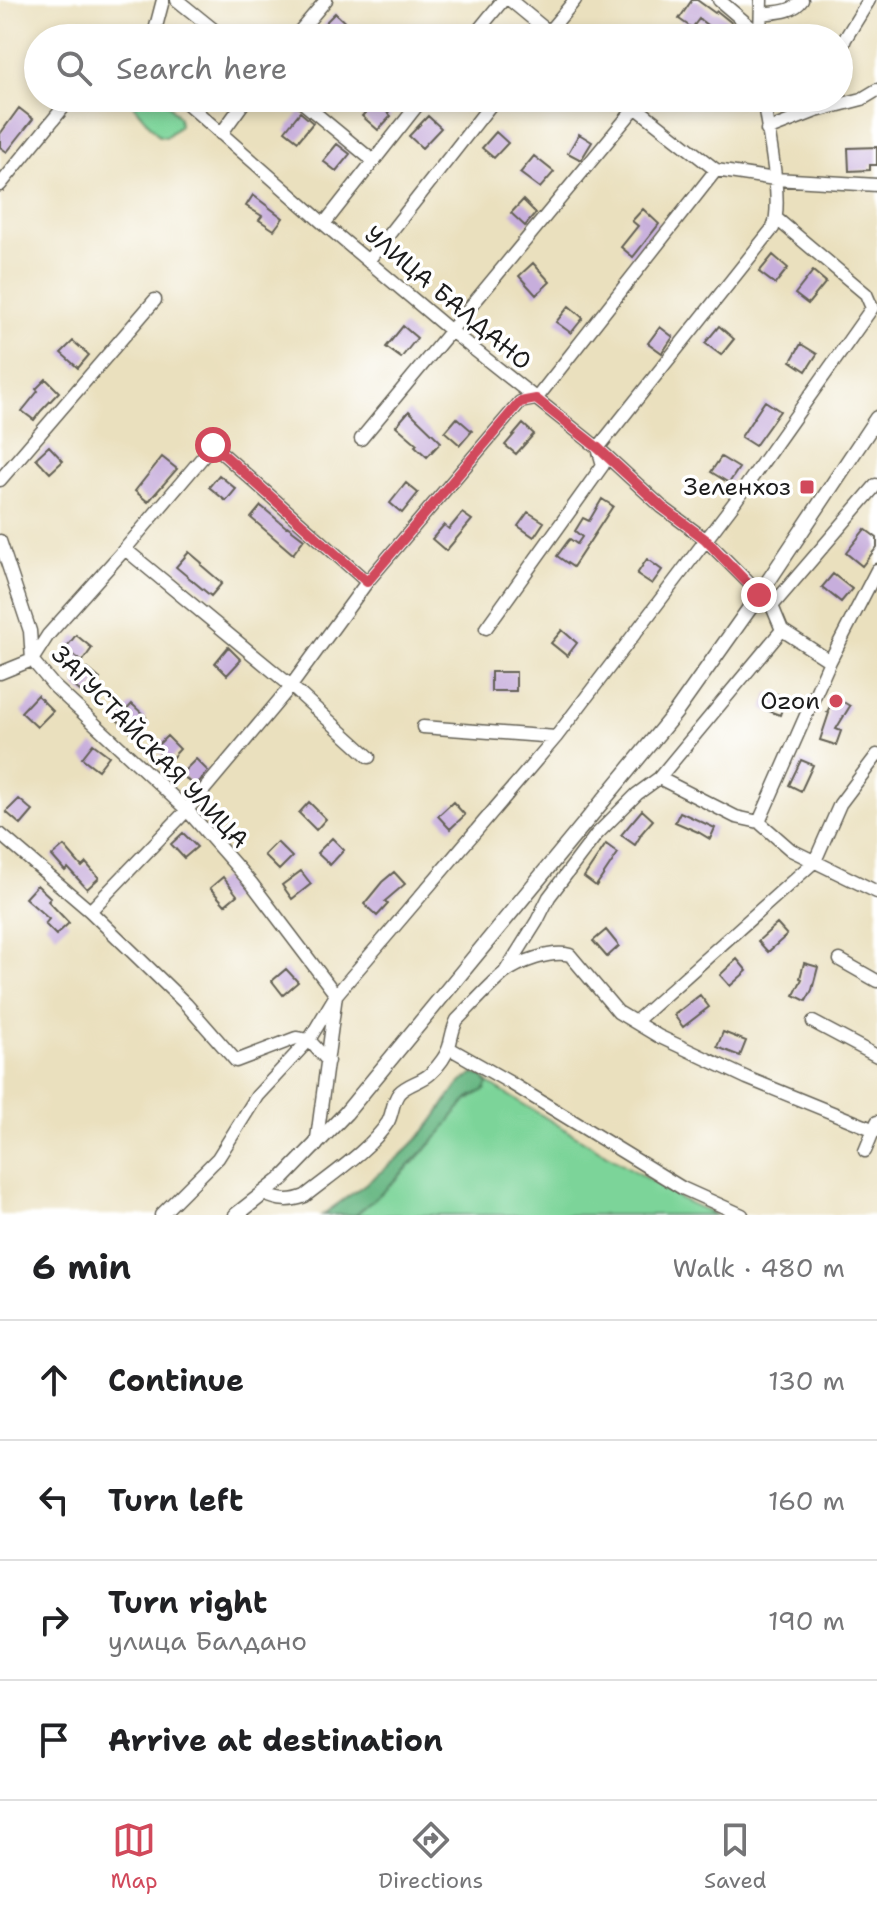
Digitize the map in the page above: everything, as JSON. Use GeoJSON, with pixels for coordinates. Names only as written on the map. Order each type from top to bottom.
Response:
{"type":"FeatureCollection","features":[{"type":"Feature","properties":{"kind":"main road"},"geometry":{"type":"LineString","coordinates":[[236,1215],[316,1146],[676,712],[759,595],[877,418]]}},
{"type":"Feature","properties":{"kind":"street"},"geometry":{"type":"LineString","coordinates":[[157,24],[163,0]]}},
{"type":"Feature","properties":{"kind":"street"},"geometry":{"type":"LineString","coordinates":[[177,0],[207,24]]}},
{"type":"Feature","properties":{"kind":"street"},"geometry":{"type":"LineString","coordinates":[[306,24],[326,0]]}},
{"type":"Feature","properties":{"kind":"street"},"geometry":{"type":"LineString","coordinates":[[483,24],[503,0]]}},
{"type":"Feature","properties":{"kind":"street"},"geometry":{"type":"LineString","coordinates":[[510,0],[536,24]]}},
{"type":"Feature","properties":{"kind":"street"},"geometry":{"type":"LineString","coordinates":[[558,24],[575,0]]}},
{"type":"Feature","properties":{"kind":"street"},"geometry":{"type":"LineString","coordinates":[[719,0],[746,24]]}},
{"type":"Feature","properties":{"kind":"street"},"geometry":{"type":"LineString","coordinates":[[761,7],[787,11],[802,0]]}},
{"type":"Feature","properties":{"kind":"street"},"geometry":{"type":"LineString","coordinates":[[853,26],[869,0]]}},
{"type":"Feature","properties":{"kind":"street"},"geometry":{"type":"LineString","coordinates":[[853,100],[862,99],[877,90]]}},
{"type":"Feature","properties":{"kind":"street"},"geometry":{"type":"LineString","coordinates":[[0,185],[60,112]]}},
{"type":"Feature","properties":{"kind":"street","name":"УЛИЦА БАЛДАНО"},"geometry":{"type":"LineString","coordinates":[[197,112],[451,331],[598,448],[662,507],[705,539],[772,606]]}},
{"type":"Feature","properties":{"kind":"street"},"geometry":{"type":"LineString","coordinates":[[221,134],[237,112]]}},
{"type":"Feature","properties":{"kind":"street"},"geometry":{"type":"LineString","coordinates":[[314,112],[372,160]]}},
{"type":"Feature","properties":{"kind":"street"},"geometry":{"type":"LineString","coordinates":[[324,224],[411,112]]}},
{"type":"Feature","properties":{"kind":"street"},"geometry":{"type":"LineString","coordinates":[[368,261],[485,112]]}},
{"type":"Feature","properties":{"kind":"street"},"geometry":{"type":"LineString","coordinates":[[361,439],[632,112]]}},
{"type":"Feature","properties":{"kind":"street"},"geometry":{"type":"LineString","coordinates":[[640,112],[716,170],[775,179],[877,185]]}},
{"type":"Feature","properties":{"kind":"street"},"geometry":{"type":"LineString","coordinates":[[486,628],[603,465],[598,448],[773,228],[777,219],[775,179],[765,112]]}},
{"type":"Feature","properties":{"kind":"street"},"geometry":{"type":"LineString","coordinates":[[767,130],[813,112]]}},
{"type":"Feature","properties":{"kind":"street"},"geometry":{"type":"LineString","coordinates":[[90,911],[187,810],[291,686],[367,582],[520,402],[536,399],[716,170]]}},
{"type":"Feature","properties":{"kind":"street"},"geometry":{"type":"LineString","coordinates":[[161,1215],[218,1158],[257,1096],[309,1040],[336,995],[556,737],[734,503],[874,306],[866,294],[777,219]]}},
{"type":"Feature","properties":{"kind":"street"},"geometry":{"type":"LineString","coordinates":[[0,480],[155,300]]}},
{"type":"Feature","properties":{"kind":"street"},"geometry":{"type":"LineString","coordinates":[[0,673],[32,660],[48,635],[213,445],[367,582]]}},
{"type":"Feature","properties":{"kind":"street"},"geometry":{"type":"LineString","coordinates":[[830,661],[782,630],[772,606],[877,485]]}},
{"type":"Feature","properties":{"kind":"street","name":"ЗАГУСТАЙСКАЯ УЛИЦА"},"geometry":{"type":"LineString","coordinates":[[0,541],[30,631],[32,660],[54,686],[187,810],[252,884],[336,995]]}},
{"type":"Feature","properties":{"kind":"street"},"geometry":{"type":"LineString","coordinates":[[125,549],[291,686],[369,757]]}},
{"type":"Feature","properties":{"kind":"street"},"geometry":{"type":"LineString","coordinates":[[759,822],[830,661],[877,570]]}},
{"type":"Feature","properties":{"kind":"street"},"geometry":{"type":"LineString","coordinates":[[264,1194],[277,1201],[305,1196],[367,1145],[389,1120],[397,1095],[404,1088],[427,1077],[449,1048],[452,1028],[457,1020],[505,972],[549,897],[596,835],[637,794],[659,778],[782,630]]}},
{"type":"Feature","properties":{"kind":"street"},"geometry":{"type":"LineString","coordinates":[[423,727],[556,737]]}},
{"type":"Feature","properties":{"kind":"street"},"geometry":{"type":"LineString","coordinates":[[635,1022],[815,861],[840,804],[877,755]]}},
{"type":"Feature","properties":{"kind":"street"},"geometry":{"type":"LineString","coordinates":[[659,778],[736,817],[759,822],[791,850],[877,892]]}},
{"type":"Feature","properties":{"kind":"street"},"geometry":{"type":"LineString","coordinates":[[0,834],[90,911],[186,1004],[236,1061],[296,1038],[309,1040],[328,1061]]}},
{"type":"Feature","properties":{"kind":"street"},"geometry":{"type":"LineString","coordinates":[[505,972],[548,954],[570,955],[618,1012],[658,1036],[747,1078],[876,1127],[865,1151]]}},
{"type":"Feature","properties":{"kind":"street"},"geometry":{"type":"LineString","coordinates":[[840,960],[877,981]]}},
{"type":"Feature","properties":{"kind":"street"},"geometry":{"type":"LineString","coordinates":[[316,1146],[336,995]]}},
{"type":"Feature","properties":{"kind":"street"},"geometry":{"type":"LineString","coordinates":[[813,1022],[877,1056]]}},
{"type":"Feature","properties":{"kind":"street"},"geometry":{"type":"LineString","coordinates":[[449,1048],[682,1188],[742,1215]]}},
{"type":"Feature","properties":{"kind":"green space"},"geometry":{"type":"Polygon","coordinates":[[[139,112],[174,112],[180,125],[166,137],[159,136],[139,112]]]}},
{"type":"Feature","properties":{"kind":"green space"},"geometry":{"type":"Polygon","coordinates":[[[473,1074],[482,1076],[488,1083],[485,1090],[472,1096],[458,1110],[442,1132],[384,1191],[355,1215],[322,1215],[405,1151],[429,1126],[454,1091],[473,1074]]]}},
{"type":"Feature","properties":{"kind":"green space"},"geometry":{"type":"Polygon","coordinates":[[[488,1083],[681,1199],[716,1215],[355,1215],[411,1165],[460,1107],[488,1083]]]}},
{"type":"Feature","properties":{"kind":"building"},"geometry":{"type":"Polygon","coordinates":[[[692,0],[697,0],[733,24],[706,24],[699,19],[695,24],[686,24],[679,19],[692,0]]]}},
{"type":"Feature","properties":{"kind":"building"},"geometry":{"type":"Polygon","coordinates":[[[335,13],[347,24],[324,24],[335,13]]]}},
{"type":"Feature","properties":{"kind":"building"},"geometry":{"type":"Polygon","coordinates":[[[19,108],[33,119],[7,152],[0,147],[0,134],[19,108]]]}},
{"type":"Feature","properties":{"kind":"building"},"geometry":{"type":"Polygon","coordinates":[[[300,112],[313,123],[298,141],[285,131],[300,112]]]}},
{"type":"Feature","properties":{"kind":"building"},"geometry":{"type":"Polygon","coordinates":[[[366,112],[387,112],[391,116],[378,130],[362,116],[366,112]]]}},
{"type":"Feature","properties":{"kind":"building"},"geometry":{"type":"Polygon","coordinates":[[[428,116],[441,128],[422,148],[409,136],[428,116]]]}},
{"type":"Feature","properties":{"kind":"building"},"geometry":{"type":"Polygon","coordinates":[[[496,132],[508,143],[494,158],[482,148],[496,132]]]}},
{"type":"Feature","properties":{"kind":"building"},"geometry":{"type":"Polygon","coordinates":[[[579,134],[592,142],[581,160],[568,153],[579,134]]]}},
{"type":"Feature","properties":{"kind":"building"},"geometry":{"type":"Polygon","coordinates":[[[337,144],[350,154],[336,171],[323,161],[337,144]]]}},
{"type":"Feature","properties":{"kind":"building"},"geometry":{"type":"Polygon","coordinates":[[[877,147],[877,165],[870,165],[870,170],[849,171],[848,148],[877,147]]]}},
{"type":"Feature","properties":{"kind":"building"},"geometry":{"type":"Polygon","coordinates":[[[534,156],[554,172],[540,188],[520,173],[534,156]]]}},
{"type":"Feature","properties":{"kind":"building"},"geometry":{"type":"Polygon","coordinates":[[[253,195],[283,218],[274,230],[259,220],[262,216],[246,206],[253,195]]]}},
{"type":"Feature","properties":{"kind":"building"},"geometry":{"type":"Polygon","coordinates":[[[523,200],[536,213],[525,226],[511,213],[523,200]]]}},
{"type":"Feature","properties":{"kind":"building"},"geometry":{"type":"Polygon","coordinates":[[[643,209],[659,224],[633,257],[621,247],[638,226],[632,221],[643,209]]]}},
{"type":"Feature","properties":{"kind":"building"},"geometry":{"type":"Polygon","coordinates":[[[773,255],[788,268],[775,284],[759,272],[773,255]]]}},
{"type":"Feature","properties":{"kind":"building"},"geometry":{"type":"Polygon","coordinates":[[[533,263],[550,282],[536,295],[519,276],[533,263]]]}},
{"type":"Feature","properties":{"kind":"building"},"geometry":{"type":"Polygon","coordinates":[[[813,271],[826,282],[808,304],[795,294],[813,271]]]}},
{"type":"Feature","properties":{"kind":"building"},"geometry":{"type":"Polygon","coordinates":[[[569,306],[583,318],[571,333],[556,322],[569,306]]]}},
{"type":"Feature","properties":{"kind":"building"},"geometry":{"type":"Polygon","coordinates":[[[403,326],[417,338],[401,358],[386,347],[403,326]]]}},
{"type":"Feature","properties":{"kind":"building"},"geometry":{"type":"Polygon","coordinates":[[[719,326],[734,339],[721,355],[705,343],[719,326]]]}},
{"type":"Feature","properties":{"kind":"building"},"geometry":{"type":"Polygon","coordinates":[[[660,327],[673,337],[662,353],[648,343],[660,327]]]}},
{"type":"Feature","properties":{"kind":"building"},"geometry":{"type":"Polygon","coordinates":[[[73,341],[89,355],[78,368],[61,353],[73,341]]]}},
{"type":"Feature","properties":{"kind":"building"},"geometry":{"type":"Polygon","coordinates":[[[801,344],[817,354],[806,371],[791,361],[801,344]]]}},
{"type":"Feature","properties":{"kind":"building"},"geometry":{"type":"Polygon","coordinates":[[[46,379],[59,392],[34,420],[22,411],[46,379]]]}},
{"type":"Feature","properties":{"kind":"building"},"geometry":{"type":"Polygon","coordinates":[[[765,401],[780,411],[755,446],[741,437],[765,401]]]}},
{"type":"Feature","properties":{"kind":"building"},"geometry":{"type":"Polygon","coordinates":[[[409,411],[441,442],[427,457],[396,426],[409,411]]]}},
{"type":"Feature","properties":{"kind":"building"},"geometry":{"type":"Polygon","coordinates":[[[457,418],[472,431],[460,445],[445,432],[457,418]]]}},
{"type":"Feature","properties":{"kind":"building"},"geometry":{"type":"Polygon","coordinates":[[[523,424],[534,434],[516,454],[505,445],[523,424]]]}},
{"type":"Feature","properties":{"kind":"building"},"geometry":{"type":"Polygon","coordinates":[[[49,446],[63,461],[50,473],[36,458],[49,446]]]}},
{"type":"Feature","properties":{"kind":"building"},"geometry":{"type":"Polygon","coordinates":[[[162,457],[177,469],[148,502],[135,491],[162,457]]]}},
{"type":"Feature","properties":{"kind":"building"},"geometry":{"type":"Polygon","coordinates":[[[721,457],[739,468],[729,483],[711,472],[721,457]]]}},
{"type":"Feature","properties":{"kind":"building"},"geometry":{"type":"Polygon","coordinates":[[[219,475],[236,489],[226,501],[209,487],[219,475]]]}},
{"type":"Feature","properties":{"kind":"building"},"geometry":{"type":"Polygon","coordinates":[[[406,483],[418,493],[402,513],[390,503],[406,483]]]}},
{"type":"Feature","properties":{"kind":"building"},"geometry":{"type":"Polygon","coordinates":[[[602,499],[613,506],[573,567],[557,556],[570,539],[577,544],[582,537],[575,531],[583,518],[589,521],[602,499]]]}},
{"type":"Feature","properties":{"kind":"building"},"geometry":{"type":"Polygon","coordinates":[[[261,506],[304,539],[293,554],[251,518],[261,506]]]}},
{"type":"Feature","properties":{"kind":"building"},"geometry":{"type":"Polygon","coordinates":[[[528,512],[544,522],[534,537],[518,526],[528,512]]]}},
{"type":"Feature","properties":{"kind":"building"},"geometry":{"type":"Polygon","coordinates":[[[462,513],[472,520],[446,551],[432,539],[444,525],[449,529],[462,513]]]}},
{"type":"Feature","properties":{"kind":"building"},"geometry":{"type":"Polygon","coordinates":[[[865,529],[877,538],[877,547],[862,566],[846,553],[865,529]]]}},
{"type":"Feature","properties":{"kind":"building"},"geometry":{"type":"Polygon","coordinates":[[[189,552],[222,583],[211,596],[176,567],[189,552]]]}},
{"type":"Feature","properties":{"kind":"building"},"geometry":{"type":"Polygon","coordinates":[[[647,559],[662,570],[652,584],[637,574],[647,559]]]}},
{"type":"Feature","properties":{"kind":"building"},"geometry":{"type":"Polygon","coordinates":[[[833,574],[852,589],[841,602],[822,587],[833,574]]]}},
{"type":"Feature","properties":{"kind":"building"},"geometry":{"type":"Polygon","coordinates":[[[562,630],[577,643],[567,656],[551,643],[562,630]]]}},
{"type":"Feature","properties":{"kind":"building"},"geometry":{"type":"Polygon","coordinates":[[[76,635],[92,648],[82,662],[65,649],[76,635]]]}},
{"type":"Feature","properties":{"kind":"building"},"geometry":{"type":"Polygon","coordinates":[[[228,647],[241,660],[227,675],[215,663],[228,647]]]}},
{"type":"Feature","properties":{"kind":"building"},"geometry":{"type":"Polygon","coordinates":[[[88,669],[100,679],[86,696],[74,686],[88,669]]]}},
{"type":"Feature","properties":{"kind":"building"},"geometry":{"type":"Polygon","coordinates":[[[491,672],[516,672],[516,691],[491,691],[491,672]]]}},
{"type":"Feature","properties":{"kind":"building"},"geometry":{"type":"Polygon","coordinates":[[[768,692],[786,697],[780,715],[763,709],[768,692]]]}},
{"type":"Feature","properties":{"kind":"building"},"geometry":{"type":"Polygon","coordinates":[[[37,695],[53,711],[37,727],[21,712],[37,695]]]}},
{"type":"Feature","properties":{"kind":"building"},"geometry":{"type":"Polygon","coordinates":[[[835,697],[850,706],[836,729],[841,731],[836,745],[820,740],[827,712],[835,697]]]}},
{"type":"Feature","properties":{"kind":"building"},"geometry":{"type":"Polygon","coordinates":[[[132,704],[146,717],[131,733],[117,720],[132,704]]]}},
{"type":"Feature","properties":{"kind":"building"},"geometry":{"type":"Polygon","coordinates":[[[167,736],[180,749],[169,761],[155,748],[167,736]]]}},
{"type":"Feature","properties":{"kind":"building"},"geometry":{"type":"Polygon","coordinates":[[[93,744],[109,756],[98,770],[82,758],[93,744]]]}},
{"type":"Feature","properties":{"kind":"building"},"geometry":{"type":"Polygon","coordinates":[[[196,759],[208,771],[195,787],[181,774],[196,759]]]}},
{"type":"Feature","properties":{"kind":"building"},"geometry":{"type":"Polygon","coordinates":[[[801,760],[813,765],[801,791],[789,785],[801,760]]]}},
{"type":"Feature","properties":{"kind":"building"},"geometry":{"type":"Polygon","coordinates":[[[19,799],[33,811],[21,825],[6,812],[19,799]]]}},
{"type":"Feature","properties":{"kind":"building"},"geometry":{"type":"Polygon","coordinates":[[[309,802],[326,819],[316,830],[299,813],[309,802]]]}},
{"type":"Feature","properties":{"kind":"building"},"geometry":{"type":"Polygon","coordinates":[[[453,802],[465,815],[450,829],[438,816],[453,802]]]}},
{"type":"Feature","properties":{"kind":"building"},"geometry":{"type":"Polygon","coordinates":[[[642,810],[653,820],[635,845],[621,835],[642,810]]]}},
{"type":"Feature","properties":{"kind":"building"},"geometry":{"type":"Polygon","coordinates":[[[680,812],[715,828],[710,839],[675,822],[680,812]]]}},
{"type":"Feature","properties":{"kind":"building"},"geometry":{"type":"Polygon","coordinates":[[[183,833],[197,847],[184,858],[171,844],[183,833]]]}},
{"type":"Feature","properties":{"kind":"building"},"geometry":{"type":"Polygon","coordinates":[[[332,838],[344,850],[330,865],[317,853],[332,838]]]}},
{"type":"Feature","properties":{"kind":"building"},"geometry":{"type":"Polygon","coordinates":[[[277,842],[292,857],[279,870],[264,855],[277,842]]]}},
{"type":"Feature","properties":{"kind":"building"},"geometry":{"type":"Polygon","coordinates":[[[606,844],[618,853],[596,886],[584,877],[606,844]]]}},
{"type":"Feature","properties":{"kind":"building"},"geometry":{"type":"Polygon","coordinates":[[[64,846],[82,867],[86,863],[99,878],[87,889],[52,856],[64,846]]]}},
{"type":"Feature","properties":{"kind":"building"},"geometry":{"type":"Polygon","coordinates":[[[301,871],[311,884],[292,899],[282,885],[301,871]]]}},
{"type":"Feature","properties":{"kind":"building"},"geometry":{"type":"Polygon","coordinates":[[[394,872],[405,884],[385,901],[388,904],[377,916],[364,904],[394,872]]]}},
{"type":"Feature","properties":{"kind":"building"},"geometry":{"type":"Polygon","coordinates":[[[223,877],[237,895],[225,905],[210,888],[223,877]]]}},
{"type":"Feature","properties":{"kind":"building"},"geometry":{"type":"Polygon","coordinates":[[[37,885],[69,923],[56,935],[45,924],[49,919],[25,898],[37,885]]]}},
{"type":"Feature","properties":{"kind":"building"},"geometry":{"type":"Polygon","coordinates":[[[777,924],[787,935],[768,952],[758,941],[777,924]]]}},
{"type":"Feature","properties":{"kind":"building"},"geometry":{"type":"Polygon","coordinates":[[[606,930],[619,946],[607,957],[593,941],[606,930]]]}},
{"type":"Feature","properties":{"kind":"building"},"geometry":{"type":"Polygon","coordinates":[[[737,959],[747,971],[730,986],[720,975],[737,959]]]}},
{"type":"Feature","properties":{"kind":"building"},"geometry":{"type":"Polygon","coordinates":[[[804,963],[818,967],[806,1001],[794,995],[802,979],[804,963]]]}},
{"type":"Feature","properties":{"kind":"building"},"geometry":{"type":"Polygon","coordinates":[[[286,969],[298,982],[283,995],[272,981],[286,969]]]}},
{"type":"Feature","properties":{"kind":"building"},"geometry":{"type":"Polygon","coordinates":[[[700,995],[709,1007],[683,1027],[674,1015],[700,995]]]}},
{"type":"Feature","properties":{"kind":"building"},"geometry":{"type":"Polygon","coordinates":[[[723,1032],[746,1041],[740,1056],[717,1047],[723,1032]]]}},
{"type":"Feature","properties":{"kind":"place","name":"Зеленхоз"},"geometry":{"type":"Point","coordinates":[807,487]}},
{"type":"Feature","properties":{"kind":"place","name":"Ozon"},"geometry":{"type":"Point","coordinates":[836,701]}},
{"type":"Feature","properties":{"kind":"route"},"geometry":{"type":"LineString","coordinates":[[213,445],[367,582],[520,402],[536,399],[598,448],[662,507],[705,539],[759,595]]}}]}
